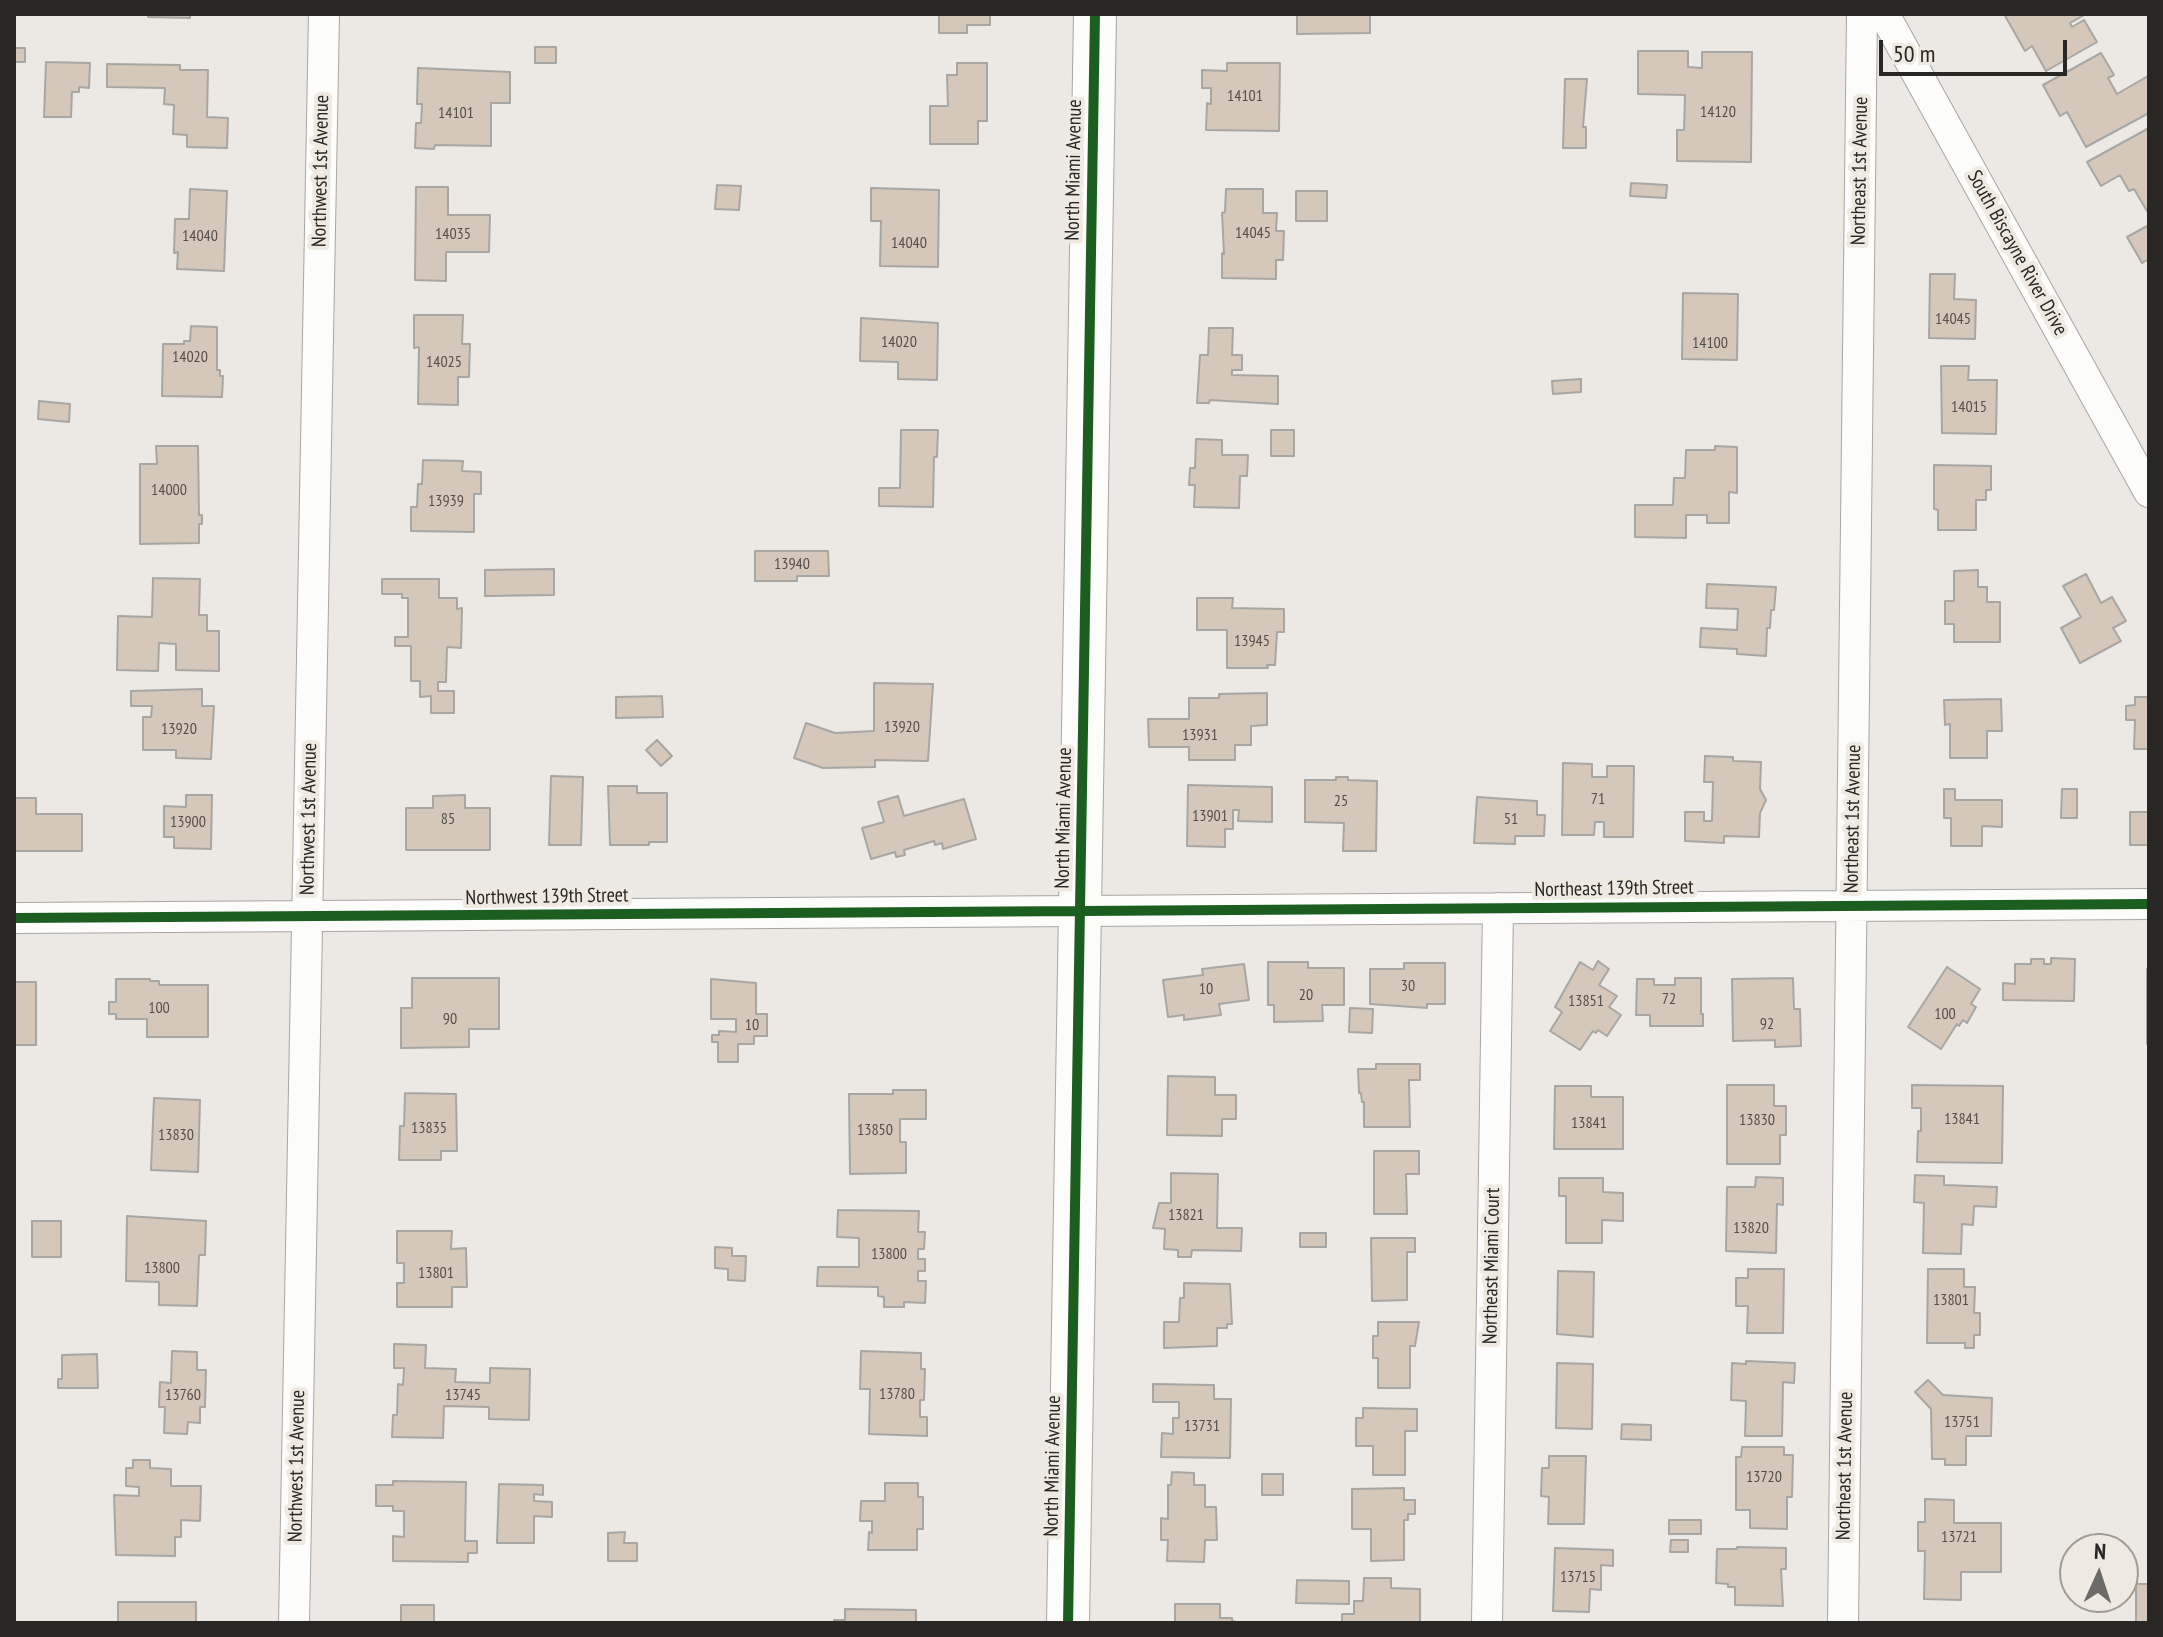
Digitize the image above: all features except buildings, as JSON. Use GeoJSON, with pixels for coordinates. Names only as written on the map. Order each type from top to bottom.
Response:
{"type":"FeatureCollection","features":[{"type":"Feature","properties":{"kind":"street","name":"Northwest 1st Avenue"},"geometry":{"type":"LineString","coordinates":[[294,1623],[324,14]]}},
{"type":"Feature","properties":{"kind":"street","name":"North Miami Avenue"},"geometry":{"type":"LineString","coordinates":[[1068,1623],[1095,14]]}},
{"type":"Feature","properties":{"kind":"street","name":"Northeast 1st Avenue"},"geometry":{"type":"LineString","coordinates":[[1843,1623],[1862,14]]}},
{"type":"Feature","properties":{"kind":"street","name":"South Biscayne River Drive"},"geometry":{"type":"LineString","coordinates":[[1884,14],[2149,492]]}},
{"type":"Feature","properties":{"kind":"street","name":"Northeast 139th Street"},"geometry":{"type":"LineString","coordinates":[[1080,911],[2149,904]]}},
{"type":"Feature","properties":{"kind":"street","name":"Northeast Miami Court"},"geometry":{"type":"LineString","coordinates":[[1487,1623],[1498,908]]}},
{"type":"Feature","properties":{"kind":"street","name":"Northwest 139th Street"},"geometry":{"type":"LineString","coordinates":[[14,918],[1080,911]]}},
{"type":"Feature","properties":{"kind":"cycle path"},"geometry":{"type":"LineString","coordinates":[[1068,1623],[1095,14]]}},
{"type":"Feature","properties":{"kind":"cycle path"},"geometry":{"type":"LineString","coordinates":[[14,918],[2149,904]]}}]}
